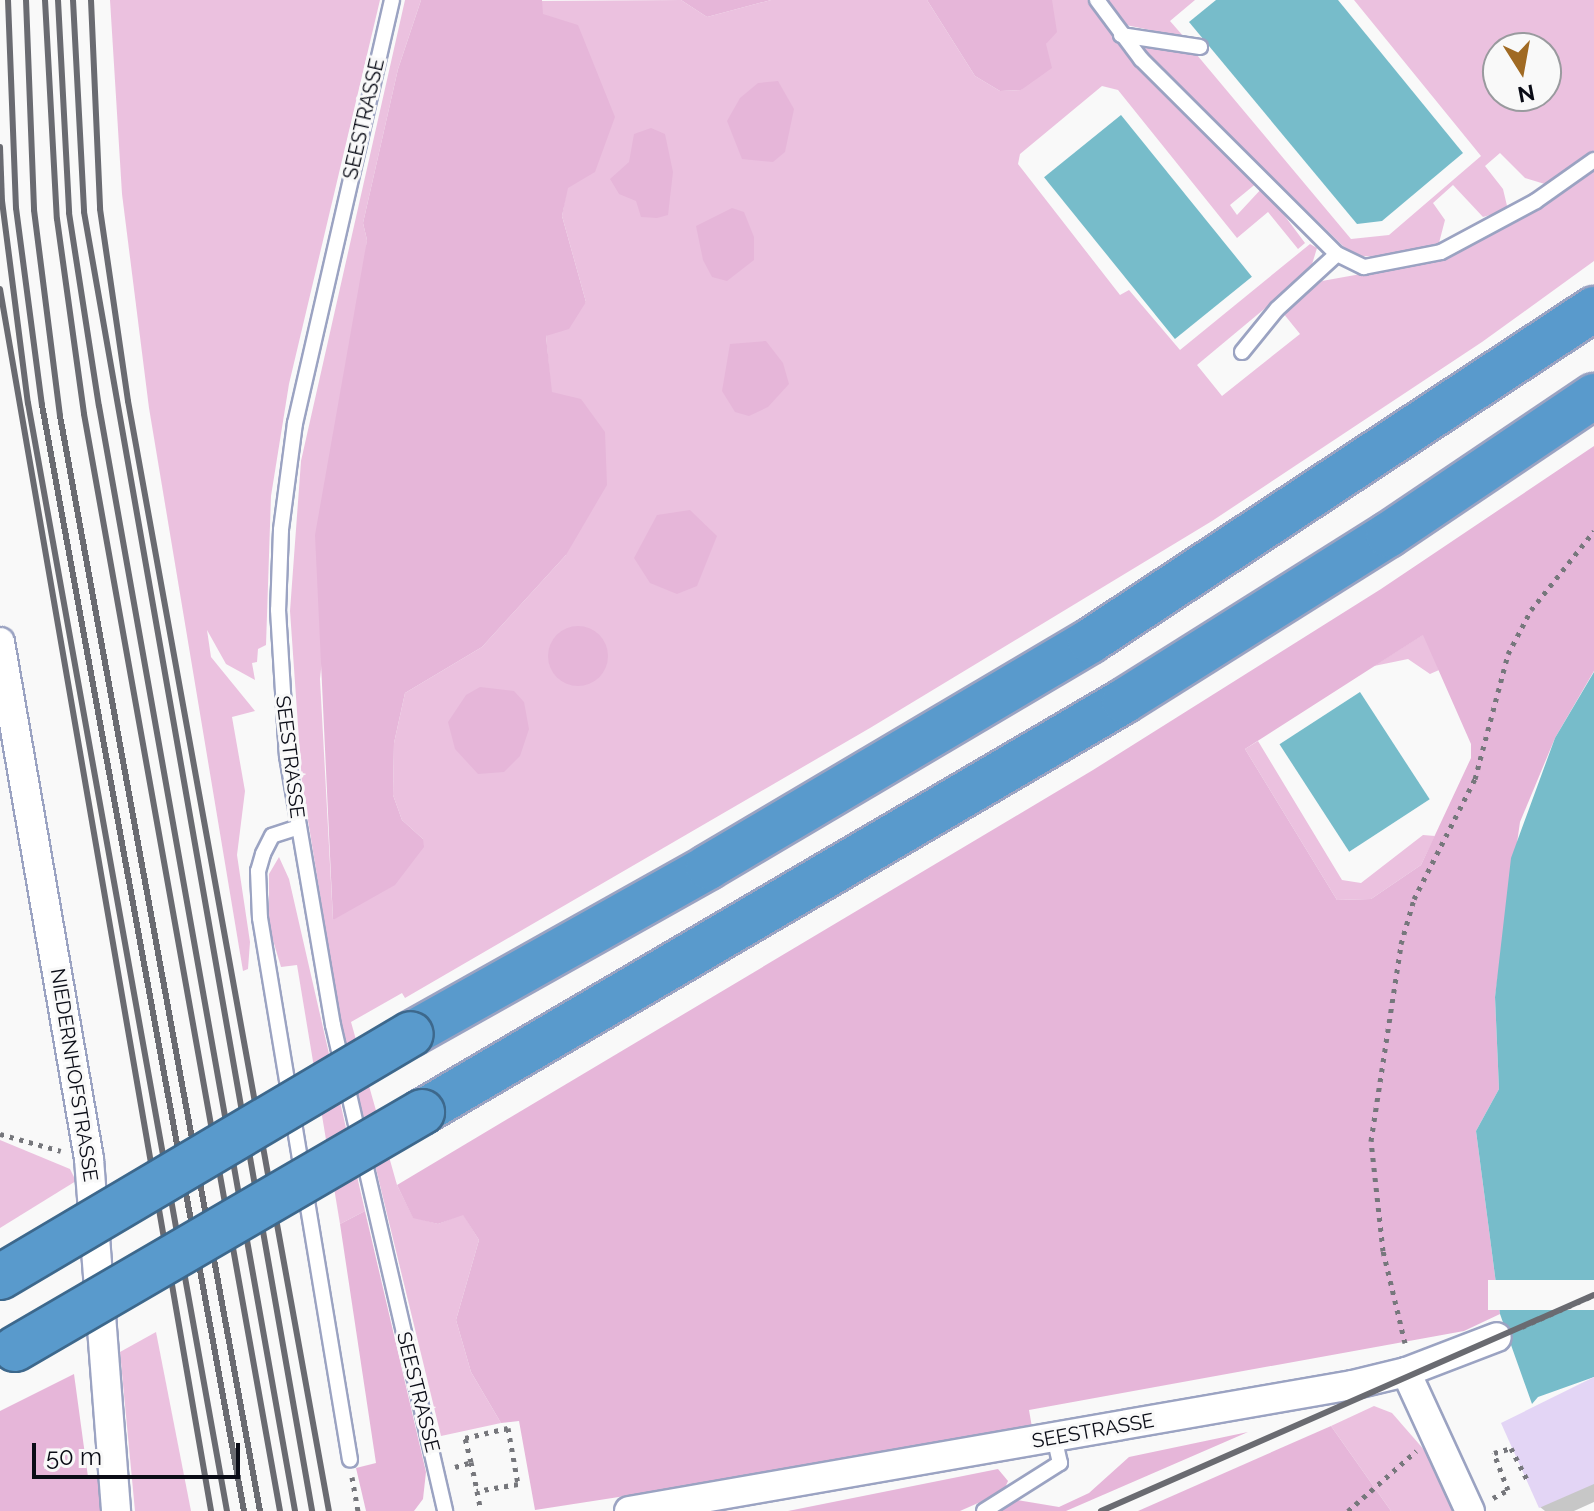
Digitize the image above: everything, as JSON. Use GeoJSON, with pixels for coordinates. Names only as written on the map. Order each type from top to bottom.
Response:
{"type":"FeatureCollection","features":[{"type":"Feature","properties":{"kind":"highway"},"geometry":{"type":"LineString","coordinates":[[0,1277],[411,1034],[708,867],[1090,641],[1594,309]]}},
{"type":"Feature","properties":{"kind":"highway"},"geometry":{"type":"LineString","coordinates":[[7,1354],[1124,701],[1388,535],[1594,396]]}},
{"type":"Feature","properties":{"kind":"street","name":"NIEDERNHOFSTRASSE"},"geometry":{"type":"LineString","coordinates":[[0,642],[89,1159],[116,1511]]}},
{"type":"Feature","properties":{"kind":"street","name":"SEESTRASSE"},"geometry":{"type":"LineString","coordinates":[[629,1511],[1054,1438],[1406,1372],[1497,1337]]}},
{"type":"Feature","properties":{"kind":"street"},"geometry":{"type":"LineString","coordinates":[[1406,1372],[1435,1435],[1476,1508]]}},
{"type":"Feature","properties":{"kind":"lane","name":"SEESTRASSE"},"geometry":{"type":"LineString","coordinates":[[392,0],[295,423],[284,498],[280,657],[299,827],[336,1040],[445,1511]]}},
{"type":"Feature","properties":{"kind":"lane"},"geometry":{"type":"LineString","coordinates":[[1097,0],[1121,35],[1337,254],[1364,267],[1441,252],[1536,201],[1594,160]]}},
{"type":"Feature","properties":{"kind":"lane"},"geometry":{"type":"LineString","coordinates":[[1121,35],[1200,47]]}},
{"type":"Feature","properties":{"kind":"lane"},"geometry":{"type":"LineString","coordinates":[[1242,352],[1277,309],[1337,254]]}},
{"type":"Feature","properties":{"kind":"lane"},"geometry":{"type":"LineString","coordinates":[[299,827],[272,836],[263,854],[258,871],[260,918],[350,1460]]}},
{"type":"Feature","properties":{"kind":"lane"},"geometry":{"type":"LineString","coordinates":[[984,1511],[1060,1463],[1054,1438]]}},
{"type":"Feature","properties":{"kind":"path"},"geometry":{"type":"LineString","coordinates":[[1406,1372],[1404,1337],[1377,1214],[1371,1141],[1401,944],[1414,899],[1475,779],[1508,654],[1531,610],[1594,531]]}},
{"type":"Feature","properties":{"kind":"path"},"geometry":{"type":"LineString","coordinates":[[0,1134],[89,1159]]}},
{"type":"Feature","properties":{"kind":"path"},"geometry":{"type":"LineString","coordinates":[[1497,1337],[1594,1295]]}},
{"type":"Feature","properties":{"kind":"path"},"geometry":{"type":"LineString","coordinates":[[477,1491],[518,1484],[508,1428],[465,1438],[481,1511]]}},
{"type":"Feature","properties":{"kind":"path"},"geometry":{"type":"LineString","coordinates":[[1348,1511],[1435,1435]]}},
{"type":"Feature","properties":{"kind":"path"},"geometry":{"type":"LineString","coordinates":[[1476,1508],[1508,1490],[1494,1453],[1511,1448],[1527,1480]]}},
{"type":"Feature","properties":{"kind":"path"},"geometry":{"type":"LineString","coordinates":[[350,1460],[358,1511]]}},
{"type":"Feature","properties":{"kind":"path"},"geometry":{"type":"LineString","coordinates":[[438,1471],[471,1462]]}},
{"type":"Feature","properties":{"kind":"shaded area"},"geometry":{"type":"Polygon","coordinates":[[[110,0],[380,0],[289,384],[271,496],[266,645],[258,649],[257,662],[252,663],[255,680],[226,664],[207,630],[211,657],[255,711],[232,717],[245,791],[237,855],[250,942],[248,969],[243,971],[149,408],[122,194],[110,0]]]}},
{"type":"Feature","properties":{"kind":"shaded area"},"geometry":{"type":"Polygon","coordinates":[[[405,0],[421,0],[398,69],[363,223],[367,240],[320,679],[333,920],[423,839],[402,820],[393,795],[394,743],[405,693],[482,647],[566,555],[546,336],[586,302],[562,216],[567,188],[539,1],[681,0],[707,17],[771,0],[927,0],[975,76],[1000,91],[1021,90],[1046,44],[1052,0],[1089,0],[1136,61],[1258,182],[1230,205],[1237,215],[1263,187],[1305,243],[1298,249],[1268,212],[1237,238],[1118,90],[1102,86],[1020,154],[1018,164],[1120,295],[1129,290],[1180,350],[1310,244],[1317,248],[1310,271],[1197,365],[1222,396],[1300,334],[1283,313],[1322,281],[1444,259],[1539,206],[1594,166],[1594,261],[1482,342],[1212,521],[870,728],[405,998],[402,993],[351,1022],[397,1185],[413,1217],[438,1224],[463,1214],[479,1240],[456,1320],[471,1372],[501,1423],[441,1436],[341,1025],[302,783],[290,611],[301,461],[405,0]]]}},
{"type":"Feature","properties":{"kind":"shaded area"},"geometry":{"type":"Polygon","coordinates":[[[421,0],[542,0],[543,14],[578,25],[615,117],[595,172],[568,188],[562,216],[586,302],[569,329],[546,336],[552,392],[581,399],[605,432],[607,485],[566,555],[482,647],[405,693],[394,743],[393,795],[402,820],[423,839],[424,847],[395,885],[333,920],[315,535],[367,240],[363,223],[398,69],[421,0]]]}},
{"type":"Feature","properties":{"kind":"shaded area"},"geometry":{"type":"Polygon","coordinates":[[[681,0],[771,0],[707,17],[681,0]]]}},
{"type":"Feature","properties":{"kind":"shaded area"},"geometry":{"type":"Polygon","coordinates":[[[927,0],[1052,0],[1057,32],[1046,44],[1052,68],[1021,90],[1000,91],[975,76],[927,0]]]}},
{"type":"Feature","properties":{"kind":"shaded area"},"geometry":{"type":"Polygon","coordinates":[[[1106,0],[1195,0],[1170,21],[1184,37],[1121,24],[1106,0]]]}},
{"type":"Feature","properties":{"kind":"shaded area"},"geometry":{"type":"Polygon","coordinates":[[[1354,0],[1594,0],[1594,152],[1548,185],[1525,178],[1500,153],[1485,166],[1503,189],[1508,210],[1483,217],[1453,185],[1433,203],[1445,220],[1439,243],[1384,257],[1360,256],[1347,250],[1135,42],[1197,55],[1351,239],[1389,235],[1481,156],[1354,0]]]}},
{"type":"Feature","properties":{"kind":"shaded area"},"geometry":{"type":"Polygon","coordinates":[[[778,81],[794,109],[785,152],[773,162],[742,159],[727,121],[740,98],[758,83],[778,81]]]}},
{"type":"Feature","properties":{"kind":"shaded area"},"geometry":{"type":"Polygon","coordinates":[[[651,128],[665,134],[673,172],[668,215],[657,218],[641,217],[636,201],[619,194],[610,179],[629,162],[634,134],[651,128]]]}},
{"type":"Feature","properties":{"kind":"shaded area"},"geometry":{"type":"Polygon","coordinates":[[[732,208],[744,212],[754,237],[754,260],[727,281],[712,277],[703,260],[696,226],[732,208]]]}},
{"type":"Feature","properties":{"kind":"shaded area"},"geometry":{"type":"Polygon","coordinates":[[[766,341],[783,363],[789,384],[768,407],[749,416],[735,412],[722,391],[730,344],[766,341]]]}},
{"type":"Feature","properties":{"kind":"shaded area"},"geometry":{"type":"Polygon","coordinates":[[[1594,446],[1594,671],[1555,738],[1520,822],[1495,997],[1499,1089],[1476,1131],[1500,1314],[1464,1331],[1029,1410],[1033,1433],[535,1510],[519,1421],[501,1423],[471,1372],[456,1320],[479,1240],[463,1215],[438,1224],[413,1218],[397,1185],[1093,770],[1381,589],[1594,446]],[[1423,635],[1245,749],[1337,900],[1371,899],[1421,865],[1471,758],[1471,744],[1423,635]]]}},
{"type":"Feature","properties":{"kind":"shaded area"},"geometry":{"type":"Polygon","coordinates":[[[690,510],[717,536],[697,586],[677,594],[650,583],[634,558],[657,515],[690,510]]]}},
{"type":"Feature","properties":{"kind":"shaded area"},"geometry":{"type":"Polygon","coordinates":[[[578,626],[590,628],[599,635],[606,644],[606,668],[599,677],[590,684],[578,686],[566,684],[557,677],[550,668],[548,656],[550,644],[557,635],[566,628],[578,626]]]}},
{"type":"Feature","properties":{"kind":"shaded area"},"geometry":{"type":"Polygon","coordinates":[[[1424,634],[1439,670],[1430,674],[1408,659],[1374,666],[1424,634]]]}},
{"type":"Feature","properties":{"kind":"shaded area"},"geometry":{"type":"Polygon","coordinates":[[[480,687],[514,691],[524,702],[529,729],[520,756],[504,772],[478,774],[455,749],[448,722],[466,695],[480,687]]]}},
{"type":"Feature","properties":{"kind":"shaded area"},"geometry":{"type":"Polygon","coordinates":[[[1258,741],[1342,880],[1361,883],[1423,835],[1435,836],[1421,865],[1371,899],[1337,900],[1245,749],[1258,741]]]}},
{"type":"Feature","properties":{"kind":"shaded area"},"geometry":{"type":"Polygon","coordinates":[[[279,857],[289,879],[365,1211],[340,1224],[297,965],[281,967],[269,927],[269,874],[279,857]]]}},
{"type":"Feature","properties":{"kind":"shaded area"},"geometry":{"type":"Polygon","coordinates":[[[0,1140],[70,1169],[76,1181],[0,1228],[0,1140]]]}},
{"type":"Feature","properties":{"kind":"shaded area"},"geometry":{"type":"Polygon","coordinates":[[[365,1211],[426,1472],[423,1499],[414,1511],[366,1511],[356,1468],[376,1463],[340,1224],[365,1211]]]}},
{"type":"Feature","properties":{"kind":"shaded area"},"geometry":{"type":"Polygon","coordinates":[[[156,1332],[191,1511],[135,1511],[120,1352],[156,1332]]]}},
{"type":"Feature","properties":{"kind":"shaded area"},"geometry":{"type":"Polygon","coordinates":[[[74,1374],[88,1477],[100,1479],[102,1511],[0,1511],[0,1411],[74,1374]]]}},
{"type":"Feature","properties":{"kind":"shaded area"},"geometry":{"type":"Polygon","coordinates":[[[1374,1406],[1392,1413],[1426,1452],[1454,1511],[1391,1511],[1331,1426],[1374,1406]]]}},
{"type":"Feature","properties":{"kind":"shaded area"},"geometry":{"type":"Polygon","coordinates":[[[1331,1426],[1391,1511],[1138,1511],[1331,1426]]]}},
{"type":"Feature","properties":{"kind":"shaded area"},"geometry":{"type":"Polygon","coordinates":[[[1248,1432],[1066,1511],[998,1511],[1017,1500],[1059,1507],[1089,1493],[1129,1457],[1248,1432]]]}},
{"type":"Feature","properties":{"kind":"shaded area"},"geometry":{"type":"Polygon","coordinates":[[[998,1469],[1008,1481],[1003,1492],[960,1511],[788,1511],[998,1469]]]}},
{"type":"Feature","properties":{"kind":"water"},"geometry":{"type":"Polygon","coordinates":[[[1216,0],[1338,0],[1463,153],[1382,221],[1357,224],[1189,22],[1216,0]]]}},
{"type":"Feature","properties":{"kind":"water"},"geometry":{"type":"Polygon","coordinates":[[[1121,115],[1252,277],[1175,339],[1044,177],[1121,115]]]}},
{"type":"Feature","properties":{"kind":"water"},"geometry":{"type":"Polygon","coordinates":[[[1594,672],[1594,1377],[1538,1397],[1532,1404],[1500,1314],[1476,1131],[1499,1089],[1495,997],[1511,858],[1555,738],[1594,672]]]}},
{"type":"Feature","properties":{"kind":"water"},"geometry":{"type":"Polygon","coordinates":[[[1360,692],[1430,799],[1349,852],[1279,744],[1360,692]]]}},
{"type":"Feature","properties":{"kind":"pier"},"geometry":{"type":"Polygon","coordinates":[[[1488,1280],[1594,1280],[1594,1310],[1488,1310],[1488,1280]]]}},
{"type":"Feature","properties":{"kind":"building"},"geometry":{"type":"Polygon","coordinates":[[[1594,1377],[1594,1484],[1539,1508],[1501,1423],[1594,1377]]]}},
{"type":"Feature","properties":{"kind":"railway"},"geometry":{"type":"LineString","coordinates":[[8,0],[16,208],[42,405],[244,1511]]}},
{"type":"Feature","properties":{"kind":"railway"},"geometry":{"type":"LineString","coordinates":[[26,0],[34,210],[60,416],[260,1511]]}},
{"type":"Feature","properties":{"kind":"railway"},"geometry":{"type":"LineString","coordinates":[[45,0],[57,219],[84,414],[280,1511]]}},
{"type":"Feature","properties":{"kind":"railway"},"geometry":{"type":"LineString","coordinates":[[58,0],[69,213],[99,406],[295,1511]]}},
{"type":"Feature","properties":{"kind":"railway"},"geometry":{"type":"LineString","coordinates":[[73,0],[84,212],[312,1511]]}},
{"type":"Feature","properties":{"kind":"railway"},"geometry":{"type":"LineString","coordinates":[[91,0],[100,209],[128,401],[329,1511]]}},
{"type":"Feature","properties":{"kind":"railway"},"geometry":{"type":"LineString","coordinates":[[0,147],[2,201],[28,403],[227,1511]]}},
{"type":"Feature","properties":{"kind":"railway"},"geometry":{"type":"LineString","coordinates":[[0,289],[211,1511]]}},
{"type":"Feature","properties":{"kind":"railway"},"geometry":{"type":"LineString","coordinates":[[1101,1511],[1594,1295]]}}]}
